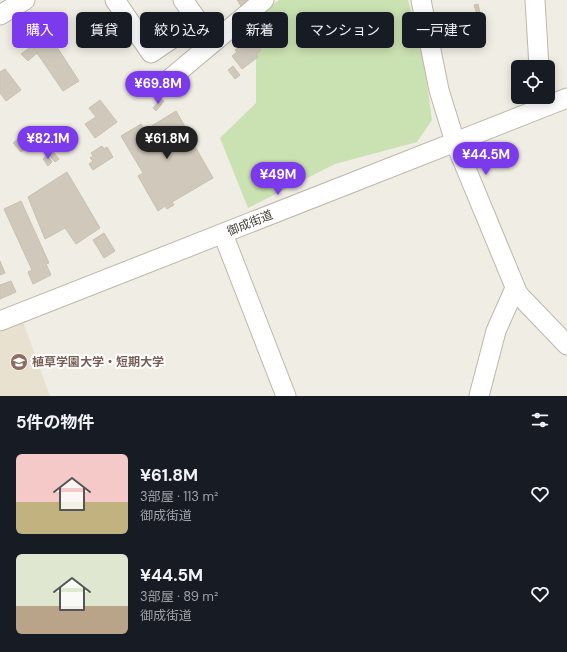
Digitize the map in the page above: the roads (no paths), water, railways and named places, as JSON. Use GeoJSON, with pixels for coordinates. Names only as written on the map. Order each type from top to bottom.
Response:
{"type":"FeatureCollection","features":[{"type":"Feature","properties":{"kind":"street"},"geometry":{"type":"LineString","coordinates":[[0,15],[25,0]]}},
{"type":"Feature","properties":{"kind":"street"},"geometry":{"type":"LineString","coordinates":[[115,0],[151,53],[198,21],[183,0]]}},
{"type":"Feature","properties":{"kind":"street"},"geometry":{"type":"LineString","coordinates":[[160,87],[264,0]]}},
{"type":"Feature","properties":{"kind":"street"},"geometry":{"type":"LineString","coordinates":[[421,0],[439,90],[455,142],[515,288],[518,294],[567,345]]}},
{"type":"Feature","properties":{"kind":"street"},"geometry":{"type":"LineString","coordinates":[[535,0],[539,60]]}},
{"type":"Feature","properties":{"kind":"street","name":"御成街道"},"geometry":{"type":"LineString","coordinates":[[555,100],[567,98]]}},
{"type":"Feature","properties":{"kind":"street","name":"御成街道"},"geometry":{"type":"LineString","coordinates":[[0,321],[455,142],[538,104]]}},
{"type":"Feature","properties":{"kind":"street"},"geometry":{"type":"LineString","coordinates":[[223,234],[286,396]]}},
{"type":"Feature","properties":{"kind":"street"},"geometry":{"type":"LineString","coordinates":[[480,396],[496,331],[515,288]]}},
{"type":"Feature","properties":{"kind":"place","name":"植草学園大学・短期大学"},"geometry":{"type":"Point","coordinates":[19,362]}}]}
